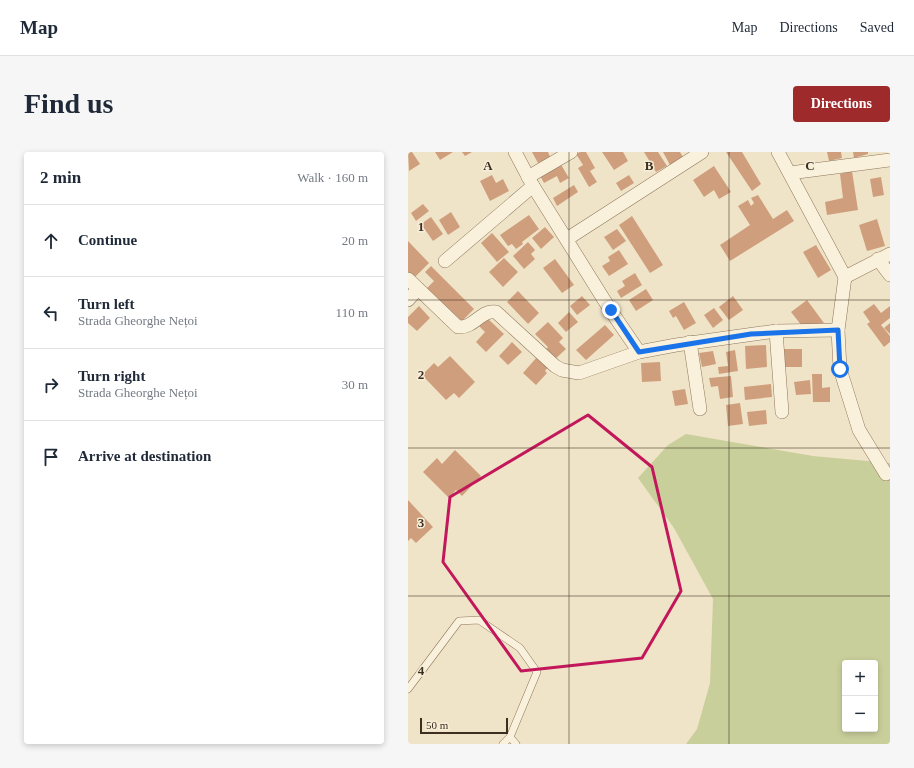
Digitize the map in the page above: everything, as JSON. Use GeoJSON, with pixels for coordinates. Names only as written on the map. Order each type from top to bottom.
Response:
{"type":"FeatureCollection","features":[{"type":"Feature","properties":{"kind":"street"},"geometry":{"type":"LineString","coordinates":[[515,152],[531,181],[611,310],[639,352]]}},
{"type":"Feature","properties":{"kind":"street"},"geometry":{"type":"LineString","coordinates":[[445,261],[531,181],[571,152]]}},
{"type":"Feature","properties":{"kind":"street"},"geometry":{"type":"LineString","coordinates":[[567,239],[702,152]]}},
{"type":"Feature","properties":{"kind":"street"},"geometry":{"type":"LineString","coordinates":[[778,152],[845,277],[838,330],[840,369],[859,430],[886,474]]}},
{"type":"Feature","properties":{"kind":"street"},"geometry":{"type":"LineString","coordinates":[[790,173],[890,160]]}},
{"type":"Feature","properties":{"kind":"street"},"geometry":{"type":"LineString","coordinates":[[845,277],[884,256],[890,276]]}},
{"type":"Feature","properties":{"kind":"street"},"geometry":{"type":"LineString","coordinates":[[408,279],[458,327],[465,328],[475,323],[484,314],[490,311],[496,312],[562,370],[579,372],[639,352],[690,342],[776,331],[838,330]]}},
{"type":"Feature","properties":{"kind":"street"},"geometry":{"type":"LineString","coordinates":[[408,300],[418,289]]}},
{"type":"Feature","properties":{"kind":"street"},"geometry":{"type":"LineString","coordinates":[[776,331],[782,412]]}},
{"type":"Feature","properties":{"kind":"street"},"geometry":{"type":"LineString","coordinates":[[690,342],[700,410]]}},
{"type":"Feature","properties":{"kind":"lane"},"geometry":{"type":"LineString","coordinates":[[408,689],[459,621],[479,620],[520,648],[537,672],[510,737],[503,744]]}},
{"type":"Feature","properties":{"kind":"lane"},"geometry":{"type":"LineString","coordinates":[[510,737],[516,744]]}},
{"type":"Feature","properties":{"kind":"highlighted area"},"geometry":{"type":"Polygon","coordinates":[[[588,415],[652,467],[681,591],[642,658],[521,671],[443,562],[450,497],[588,415]]]}},
{"type":"Feature","properties":{"kind":"green space"},"geometry":{"type":"Polygon","coordinates":[[[686,434],[813,456],[890,463],[890,744],[686,744],[697,729],[710,683],[713,599],[674,528],[638,478],[668,445],[686,434]]]}},
{"type":"Feature","properties":{"kind":"building"},"geometry":{"type":"Polygon","coordinates":[[[408,152],[412,152],[420,164],[409,171],[408,152]]]}},
{"type":"Feature","properties":{"kind":"building"},"geometry":{"type":"Polygon","coordinates":[[[435,152],[453,152],[440,160],[435,152]]]}},
{"type":"Feature","properties":{"kind":"building"},"geometry":{"type":"Polygon","coordinates":[[[462,152],[472,152],[465,156],[462,152]]]}},
{"type":"Feature","properties":{"kind":"building"},"geometry":{"type":"Polygon","coordinates":[[[532,152],[548,152],[550,157],[538,163],[532,152]]]}},
{"type":"Feature","properties":{"kind":"building"},"geometry":{"type":"Polygon","coordinates":[[[586,152],[595,168],[590,171],[597,182],[589,187],[578,168],[583,165],[576,154],[586,152]]]}},
{"type":"Feature","properties":{"kind":"building"},"geometry":{"type":"Polygon","coordinates":[[[602,152],[623,152],[628,161],[614,170],[602,152]]]}},
{"type":"Feature","properties":{"kind":"building"},"geometry":{"type":"Polygon","coordinates":[[[644,152],[658,152],[667,166],[656,172],[644,152]]]}},
{"type":"Feature","properties":{"kind":"building"},"geometry":{"type":"Polygon","coordinates":[[[663,152],[680,152],[683,157],[670,165],[663,152]]]}},
{"type":"Feature","properties":{"kind":"building"},"geometry":{"type":"Polygon","coordinates":[[[726,152],[742,152],[761,184],[752,191],[726,152]]]}},
{"type":"Feature","properties":{"kind":"building"},"geometry":{"type":"Polygon","coordinates":[[[827,152],[841,152],[842,158],[829,161],[827,152]]]}},
{"type":"Feature","properties":{"kind":"building"},"geometry":{"type":"Polygon","coordinates":[[[853,152],[868,152],[868,154],[854,158],[853,152]]]}},
{"type":"Feature","properties":{"kind":"building"},"geometry":{"type":"Polygon","coordinates":[[[560,163],[569,178],[560,183],[557,176],[544,183],[539,174],[560,163]]]}},
{"type":"Feature","properties":{"kind":"building"},"geometry":{"type":"Polygon","coordinates":[[[714,166],[731,192],[719,199],[714,190],[704,197],[693,180],[714,166]]]}},
{"type":"Feature","properties":{"kind":"building"},"geometry":{"type":"Polygon","coordinates":[[[852,171],[858,210],[827,215],[825,202],[843,198],[840,174],[852,171]]]}},
{"type":"Feature","properties":{"kind":"building"},"geometry":{"type":"Polygon","coordinates":[[[492,175],[496,183],[503,179],[509,191],[490,201],[480,181],[492,175]]]}},
{"type":"Feature","properties":{"kind":"building"},"geometry":{"type":"Polygon","coordinates":[[[629,175],[634,183],[621,191],[616,183],[629,175]]]}},
{"type":"Feature","properties":{"kind":"building"},"geometry":{"type":"Polygon","coordinates":[[[881,177],[884,195],[873,197],[870,179],[881,177]]]}},
{"type":"Feature","properties":{"kind":"building"},"geometry":{"type":"Polygon","coordinates":[[[574,185],[578,192],[557,206],[553,198],[574,185]]]}},
{"type":"Feature","properties":{"kind":"building"},"geometry":{"type":"Polygon","coordinates":[[[758,195],[773,219],[787,210],[794,221],[730,261],[720,245],[750,225],[738,206],[748,200],[751,206],[754,203],[751,198],[758,195]]]}},
{"type":"Feature","properties":{"kind":"building"},"geometry":{"type":"Polygon","coordinates":[[[423,204],[429,211],[416,221],[411,213],[423,204]]]}},
{"type":"Feature","properties":{"kind":"building"},"geometry":{"type":"Polygon","coordinates":[[[451,212],[460,227],[448,235],[439,220],[451,212]]]}},
{"type":"Feature","properties":{"kind":"building"},"geometry":{"type":"Polygon","coordinates":[[[529,215],[539,229],[522,242],[523,244],[516,249],[512,244],[508,246],[500,235],[529,215]]]}},
{"type":"Feature","properties":{"kind":"building"},"geometry":{"type":"Polygon","coordinates":[[[632,216],[663,265],[650,273],[619,225],[632,216]]]}},
{"type":"Feature","properties":{"kind":"building"},"geometry":{"type":"Polygon","coordinates":[[[431,217],[443,234],[433,241],[421,224],[431,217]]]}},
{"type":"Feature","properties":{"kind":"building"},"geometry":{"type":"Polygon","coordinates":[[[877,219],[885,246],[867,251],[859,225],[877,219]]]}},
{"type":"Feature","properties":{"kind":"building"},"geometry":{"type":"Polygon","coordinates":[[[545,227],[554,237],[541,249],[532,238],[545,227]]]}},
{"type":"Feature","properties":{"kind":"building"},"geometry":{"type":"Polygon","coordinates":[[[617,229],[626,241],[613,250],[604,237],[617,229]]]}},
{"type":"Feature","properties":{"kind":"building"},"geometry":{"type":"Polygon","coordinates":[[[492,233],[509,252],[497,262],[481,243],[492,233]]]}},
{"type":"Feature","properties":{"kind":"building"},"geometry":{"type":"Polygon","coordinates":[[[408,241],[429,263],[413,279],[408,274],[408,241]]]}},
{"type":"Feature","properties":{"kind":"building"},"geometry":{"type":"Polygon","coordinates":[[[528,242],[535,250],[531,254],[535,259],[524,269],[513,256],[528,242]]]}},
{"type":"Feature","properties":{"kind":"building"},"geometry":{"type":"Polygon","coordinates":[[[816,245],[831,270],[818,278],[803,252],[816,245]]]}},
{"type":"Feature","properties":{"kind":"building"},"geometry":{"type":"Polygon","coordinates":[[[619,250],[628,264],[609,276],[602,266],[610,261],[608,257],[619,250]]]}},
{"type":"Feature","properties":{"kind":"building"},"geometry":{"type":"Polygon","coordinates":[[[504,258],[518,272],[503,287],[489,272],[504,258]]]}},
{"type":"Feature","properties":{"kind":"building"},"geometry":{"type":"Polygon","coordinates":[[[555,259],[574,285],[562,293],[543,268],[555,259]]]}},
{"type":"Feature","properties":{"kind":"building"},"geometry":{"type":"Polygon","coordinates":[[[431,266],[474,309],[458,325],[424,291],[434,281],[425,272],[431,266]]]}},
{"type":"Feature","properties":{"kind":"building"},"geometry":{"type":"Polygon","coordinates":[[[635,273],[642,285],[621,298],[617,291],[625,286],[622,281],[635,273]]]}},
{"type":"Feature","properties":{"kind":"building"},"geometry":{"type":"Polygon","coordinates":[[[646,289],[653,300],[636,311],[629,300],[646,289]]]}},
{"type":"Feature","properties":{"kind":"building"},"geometry":{"type":"Polygon","coordinates":[[[518,291],[539,313],[528,324],[507,302],[518,291]]]}},
{"type":"Feature","properties":{"kind":"building"},"geometry":{"type":"Polygon","coordinates":[[[582,296],[590,305],[577,315],[570,306],[582,296]]]}},
{"type":"Feature","properties":{"kind":"building"},"geometry":{"type":"Polygon","coordinates":[[[733,296],[743,310],[729,320],[719,307],[733,296]]]}},
{"type":"Feature","properties":{"kind":"building"},"geometry":{"type":"Polygon","coordinates":[[[807,300],[824,323],[802,326],[791,312],[807,300]]]}},
{"type":"Feature","properties":{"kind":"building"},"geometry":{"type":"Polygon","coordinates":[[[684,302],[696,323],[684,330],[676,316],[673,318],[669,311],[684,302]]]}},
{"type":"Feature","properties":{"kind":"building"},"geometry":{"type":"Polygon","coordinates":[[[874,304],[881,313],[890,306],[890,318],[881,325],[890,336],[890,342],[884,347],[867,324],[870,322],[863,312],[874,304]]]}},
{"type":"Feature","properties":{"kind":"building"},"geometry":{"type":"Polygon","coordinates":[[[419,306],[430,318],[417,331],[408,323],[408,317],[419,306]]]}},
{"type":"Feature","properties":{"kind":"building"},"geometry":{"type":"Polygon","coordinates":[[[714,308],[723,320],[713,328],[704,315],[714,308]]]}},
{"type":"Feature","properties":{"kind":"building"},"geometry":{"type":"Polygon","coordinates":[[[569,312],[578,322],[566,332],[558,323],[569,312]]]}},
{"type":"Feature","properties":{"kind":"building"},"geometry":{"type":"Polygon","coordinates":[[[486,317],[504,334],[486,352],[476,342],[485,332],[478,325],[486,317]]]}},
{"type":"Feature","properties":{"kind":"building"},"geometry":{"type":"Polygon","coordinates":[[[548,322],[563,338],[559,342],[566,349],[553,361],[544,351],[548,347],[535,334],[548,322]]]}},
{"type":"Feature","properties":{"kind":"building"},"geometry":{"type":"Polygon","coordinates":[[[890,323],[890,334],[884,328],[890,323]]]}},
{"type":"Feature","properties":{"kind":"building"},"geometry":{"type":"Polygon","coordinates":[[[605,325],[614,335],[586,360],[576,350],[605,325]]]}},
{"type":"Feature","properties":{"kind":"building"},"geometry":{"type":"Polygon","coordinates":[[[512,342],[522,352],[508,365],[499,356],[512,342]]]}},
{"type":"Feature","properties":{"kind":"building"},"geometry":{"type":"Polygon","coordinates":[[[766,345],[767,367],[746,369],[745,346],[766,345]]]}},
{"type":"Feature","properties":{"kind":"building"},"geometry":{"type":"Polygon","coordinates":[[[784,349],[802,349],[802,367],[785,367],[784,349]]]}},
{"type":"Feature","properties":{"kind":"building"},"geometry":{"type":"Polygon","coordinates":[[[735,350],[738,371],[719,374],[718,367],[728,366],[726,352],[735,350]]]}},
{"type":"Feature","properties":{"kind":"building"},"geometry":{"type":"Polygon","coordinates":[[[713,351],[716,364],[702,367],[699,353],[713,351]]]}},
{"type":"Feature","properties":{"kind":"building"},"geometry":{"type":"Polygon","coordinates":[[[450,356],[475,382],[459,398],[454,393],[446,400],[422,375],[434,363],[438,367],[450,356]]]}},
{"type":"Feature","properties":{"kind":"building"},"geometry":{"type":"Polygon","coordinates":[[[537,357],[548,367],[545,371],[547,373],[536,385],[523,373],[537,357]]]}},
{"type":"Feature","properties":{"kind":"building"},"geometry":{"type":"Polygon","coordinates":[[[660,362],[661,381],[642,382],[641,363],[660,362]]]}},
{"type":"Feature","properties":{"kind":"building"},"geometry":{"type":"Polygon","coordinates":[[[812,374],[822,374],[822,388],[830,387],[830,402],[813,402],[812,374]]]}},
{"type":"Feature","properties":{"kind":"building"},"geometry":{"type":"Polygon","coordinates":[[[731,376],[733,397],[720,399],[718,386],[711,387],[709,378],[731,376]]]}},
{"type":"Feature","properties":{"kind":"building"},"geometry":{"type":"Polygon","coordinates":[[[810,380],[811,394],[796,395],[794,382],[810,380]]]}},
{"type":"Feature","properties":{"kind":"building"},"geometry":{"type":"Polygon","coordinates":[[[771,384],[772,397],[745,400],[744,387],[771,384]]]}},
{"type":"Feature","properties":{"kind":"building"},"geometry":{"type":"Polygon","coordinates":[[[685,389],[688,404],[675,406],[672,391],[685,389]]]}},
{"type":"Feature","properties":{"kind":"building"},"geometry":{"type":"Polygon","coordinates":[[[740,403],[743,424],[728,426],[726,405],[740,403]]]}},
{"type":"Feature","properties":{"kind":"building"},"geometry":{"type":"Polygon","coordinates":[[[766,410],[767,424],[749,426],[747,412],[766,410]]]}},
{"type":"Feature","properties":{"kind":"building"},"geometry":{"type":"Polygon","coordinates":[[[455,450],[481,476],[462,496],[456,490],[449,498],[423,472],[437,458],[442,464],[455,450]]]}},
{"type":"Feature","properties":{"kind":"building"},"geometry":{"type":"Polygon","coordinates":[[[408,500],[433,527],[416,543],[411,538],[408,541],[408,500]]]}},
{"type":"Feature","properties":{"kind":"route"},"geometry":{"type":"LineString","coordinates":[[611,310],[639,352],[676,345],[776,331],[838,330],[840,369]]}}]}
